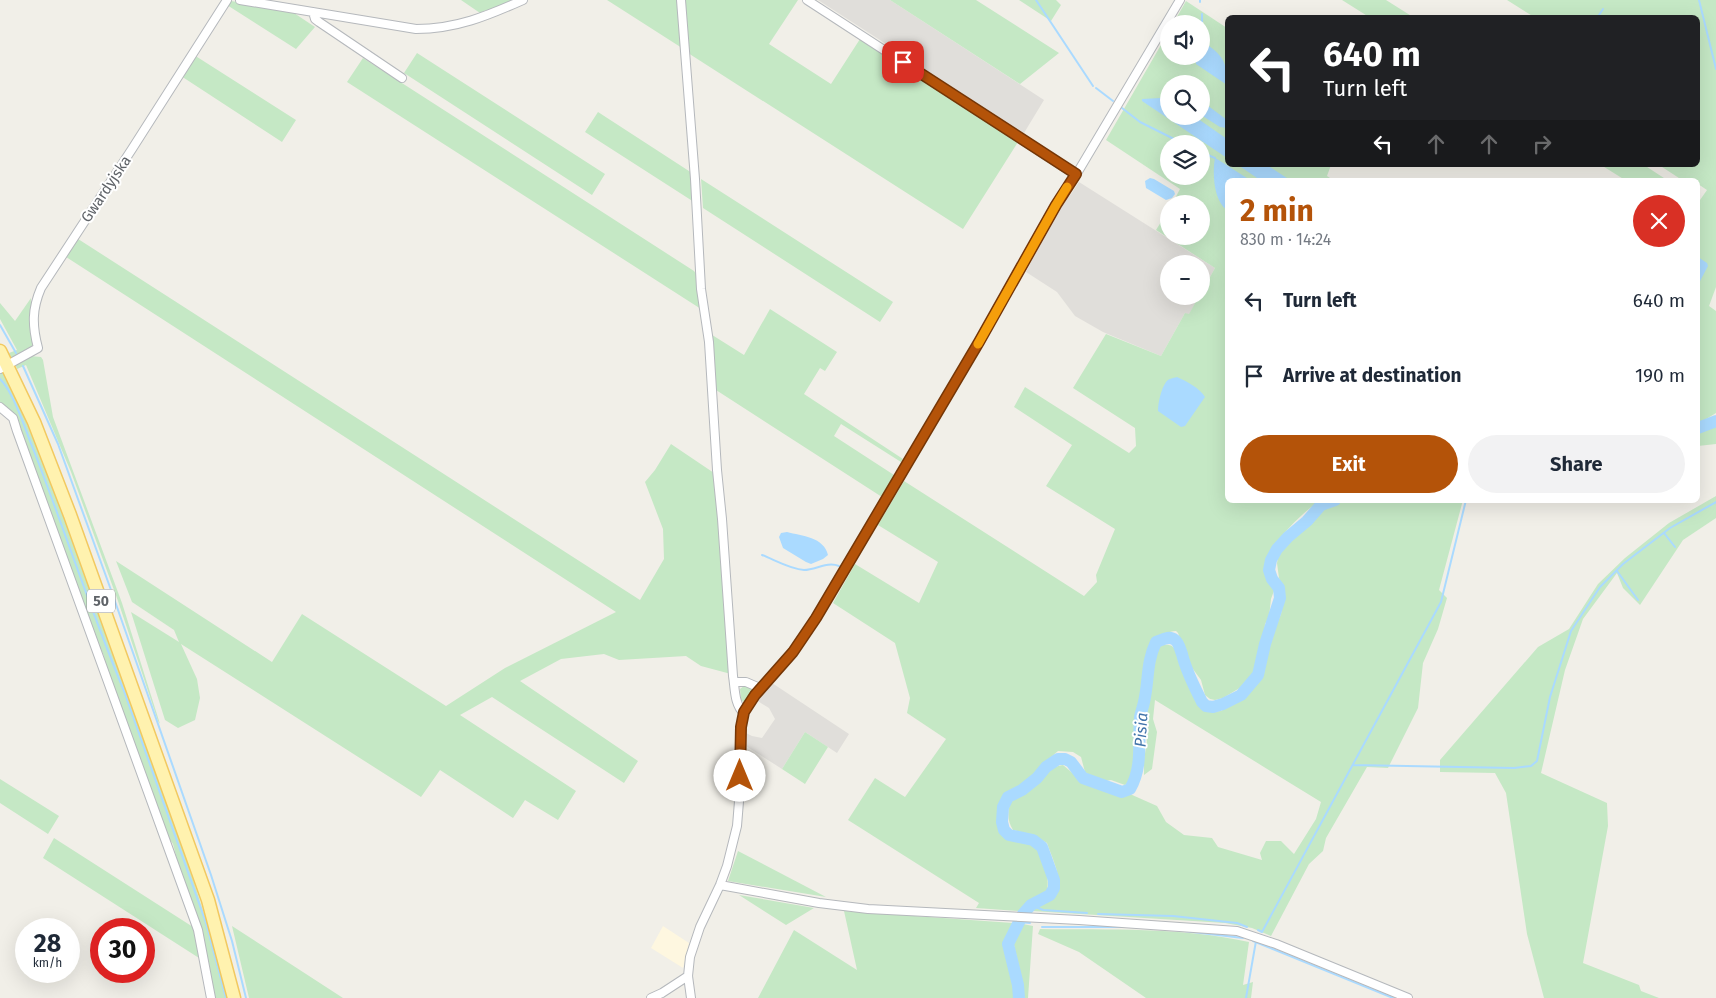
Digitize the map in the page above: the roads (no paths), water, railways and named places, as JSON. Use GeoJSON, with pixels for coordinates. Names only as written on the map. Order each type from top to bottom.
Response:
{"type":"FeatureCollection","features":[{"type":"Feature","properties":{"kind":"main road","name":"50"},"geometry":{"type":"LineString","coordinates":[[0,351],[4,367],[34,422],[57,480],[187,840],[215,922],[234,998]]}},
{"type":"Feature","properties":{"kind":"street","name":"Gwardyjska"},"geometry":{"type":"LineString","coordinates":[[4,367],[38,348],[35,337],[33,309],[48,276],[227,0]]}},
{"type":"Feature","properties":{"kind":"street"},"geometry":{"type":"LineString","coordinates":[[240,0],[416,29],[432,29],[458,25],[479,19],[523,0]]}},
{"type":"Feature","properties":{"kind":"street"},"geometry":{"type":"LineString","coordinates":[[681,0],[695,180],[701,289],[709,342],[734,682],[737,701],[740,710],[744,712]]}},
{"type":"Feature","properties":{"kind":"street"},"geometry":{"type":"LineString","coordinates":[[807,0],[1076,174]]}},
{"type":"Feature","properties":{"kind":"street"},"geometry":{"type":"LineString","coordinates":[[691,998],[688,976],[690,956],[732,851],[739,814],[741,727],[744,712],[760,688],[793,652],[816,618],[979,342],[1056,205],[1180,0]]}},
{"type":"Feature","properties":{"kind":"street"},"geometry":{"type":"LineString","coordinates":[[313,12],[319,22],[402,78]]}},
{"type":"Feature","properties":{"kind":"street"},"geometry":{"type":"LineString","coordinates":[[0,407],[13,418],[195,921],[211,998]]}},
{"type":"Feature","properties":{"kind":"street"},"geometry":{"type":"LineString","coordinates":[[734,682],[746,682],[760,688]]}},
{"type":"Feature","properties":{"kind":"street"},"geometry":{"type":"LineString","coordinates":[[720,885],[836,906],[868,909],[1237,931],[1276,944],[1408,998]]}},
{"type":"Feature","properties":{"kind":"street"},"geometry":{"type":"LineString","coordinates":[[651,998],[688,976]]}},
{"type":"Feature","properties":{"kind":"water"},"geometry":{"type":"Polygon","coordinates":[[[1210,47],[1222,58],[1225,67],[1225,84],[1197,65],[1210,65],[1210,47]]]}},
{"type":"Feature","properties":{"kind":"water"},"geometry":{"type":"Polygon","coordinates":[[[1160,98],[1160,113],[1142,101],[1142,99],[1160,98]]]}},
{"type":"Feature","properties":{"kind":"water"},"geometry":{"type":"Polygon","coordinates":[[[1210,107],[1225,118],[1225,128],[1210,121],[1210,107]]]}},
{"type":"Feature","properties":{"kind":"water"},"geometry":{"type":"Polygon","coordinates":[[[1178,125],[1207,125],[1225,138],[1225,157],[1210,147],[1210,135],[1193,135],[1178,125]]]}},
{"type":"Feature","properties":{"kind":"water"},"geometry":{"type":"Polygon","coordinates":[[[1215,158],[1225,164],[1225,167],[1229,167],[1247,178],[1225,178],[1225,208],[1217,194],[1214,172],[1215,158]]]}},
{"type":"Feature","properties":{"kind":"water"},"geometry":{"type":"Polygon","coordinates":[[[1241,167],[1270,167],[1287,178],[1257,178],[1241,167]]]}},
{"type":"Feature","properties":{"kind":"water"},"geometry":{"type":"Polygon","coordinates":[[[1150,178],[1154,179],[1160,183],[1160,185],[1164,185],[1174,191],[1175,194],[1160,196],[1146,188],[1145,181],[1150,178]]]}},
{"type":"Feature","properties":{"kind":"water"},"geometry":{"type":"Polygon","coordinates":[[[1700,258],[1708,266],[1700,281],[1700,258]]]}},
{"type":"Feature","properties":{"kind":"water"},"geometry":{"type":"Polygon","coordinates":[[[1177,377],[1196,388],[1205,397],[1185,426],[1181,427],[1158,411],[1164,385],[1168,380],[1177,377]]]}},
{"type":"Feature","properties":{"kind":"water"},"geometry":{"type":"Polygon","coordinates":[[[787,532],[812,538],[822,544],[828,555],[811,564],[806,562],[783,548],[779,537],[781,533],[787,532]]]}},
{"type":"Feature","properties":{"kind":"waterway"},"geometry":{"type":"LineString","coordinates":[[1036,0],[1093,86]]}},
{"type":"Feature","properties":{"kind":"waterway"},"geometry":{"type":"LineString","coordinates":[[1699,0],[1716,69]]}},
{"type":"Feature","properties":{"kind":"waterway"},"geometry":{"type":"LineString","coordinates":[[1599,15],[1603,9]]}},
{"type":"Feature","properties":{"kind":"waterway"},"geometry":{"type":"LineString","coordinates":[[1096,88],[1113,101]]}},
{"type":"Feature","properties":{"kind":"waterway"},"geometry":{"type":"LineString","coordinates":[[1122,108],[1140,122],[1166,135]]}},
{"type":"Feature","properties":{"kind":"waterway"},"geometry":{"type":"LineString","coordinates":[[1210,156],[1215,158]]}},
{"type":"Feature","properties":{"kind":"waterway"},"geometry":{"type":"LineString","coordinates":[[0,325],[16,353]]}},
{"type":"Feature","properties":{"kind":"waterway"},"geometry":{"type":"LineString","coordinates":[[23,366],[58,444],[111,590],[211,875],[232,941],[246,998]]}},
{"type":"Feature","properties":{"kind":"waterway"},"geometry":{"type":"LineString","coordinates":[[0,379],[10,393],[19,413],[124,691],[206,923],[226,998]]}},
{"type":"Feature","properties":{"kind":"waterway","name":"Pisia"},"geometry":{"type":"LineString","coordinates":[[1700,427],[1716,421]]}},
{"type":"Feature","properties":{"kind":"waterway"},"geometry":{"type":"LineString","coordinates":[[1353,765],[1514,768],[1531,766],[1537,761],[1550,697],[1571,631],[1600,587],[1623,564],[1670,528],[1716,502]]}},
{"type":"Feature","properties":{"kind":"waterway","name":"Pisia"},"geometry":{"type":"LineString","coordinates":[[1019,998],[1018,985],[1008,944],[1023,914],[1031,905],[1050,895],[1054,888],[1054,880],[1042,847],[1033,840],[1009,835],[1004,830],[1002,822],[1003,807],[1008,797],[1022,790],[1037,778],[1046,767],[1058,759],[1065,759],[1071,762],[1083,778],[1122,792],[1130,789],[1137,772],[1140,717],[1146,694],[1149,665],[1156,642],[1168,638],[1176,641],[1190,678],[1206,706],[1213,707],[1223,704],[1241,695],[1258,675],[1265,644],[1280,598],[1279,588],[1272,579],[1269,570],[1271,560],[1277,549],[1288,537],[1307,521],[1321,505],[1327,503]]}},
{"type":"Feature","properties":{"kind":"waterway"},"geometry":{"type":"LineString","coordinates":[[1258,930],[1262,932],[1441,602],[1465,503]]}},
{"type":"Feature","properties":{"kind":"waterway"},"geometry":{"type":"LineString","coordinates":[[1664,533],[1675,547]]}},
{"type":"Feature","properties":{"kind":"waterway"},"geometry":{"type":"LineString","coordinates":[[762,555],[788,566],[804,570],[826,565],[839,566]]}},
{"type":"Feature","properties":{"kind":"waterway"},"geometry":{"type":"LineString","coordinates":[[1617,571],[1638,600]]}},
{"type":"Feature","properties":{"kind":"waterway"},"geometry":{"type":"LineString","coordinates":[[1031,905],[1043,910],[1087,913]]}},
{"type":"Feature","properties":{"kind":"waterway"},"geometry":{"type":"LineString","coordinates":[[1098,914],[1173,916],[1237,923],[1247,927]]}},
{"type":"Feature","properties":{"kind":"waterway"},"geometry":{"type":"LineString","coordinates":[[1019,922],[1030,923]]}},
{"type":"Feature","properties":{"kind":"waterway"},"geometry":{"type":"LineString","coordinates":[[1042,927],[1129,927]]}},
{"type":"Feature","properties":{"kind":"waterway"},"geometry":{"type":"LineString","coordinates":[[1176,930],[1243,938]]}},
{"type":"Feature","properties":{"kind":"waterway"},"geometry":{"type":"LineString","coordinates":[[1253,941],[1393,998]]}},
{"type":"Feature","properties":{"kind":"waterway"},"geometry":{"type":"LineString","coordinates":[[1246,998],[1256,941]]}}]}
